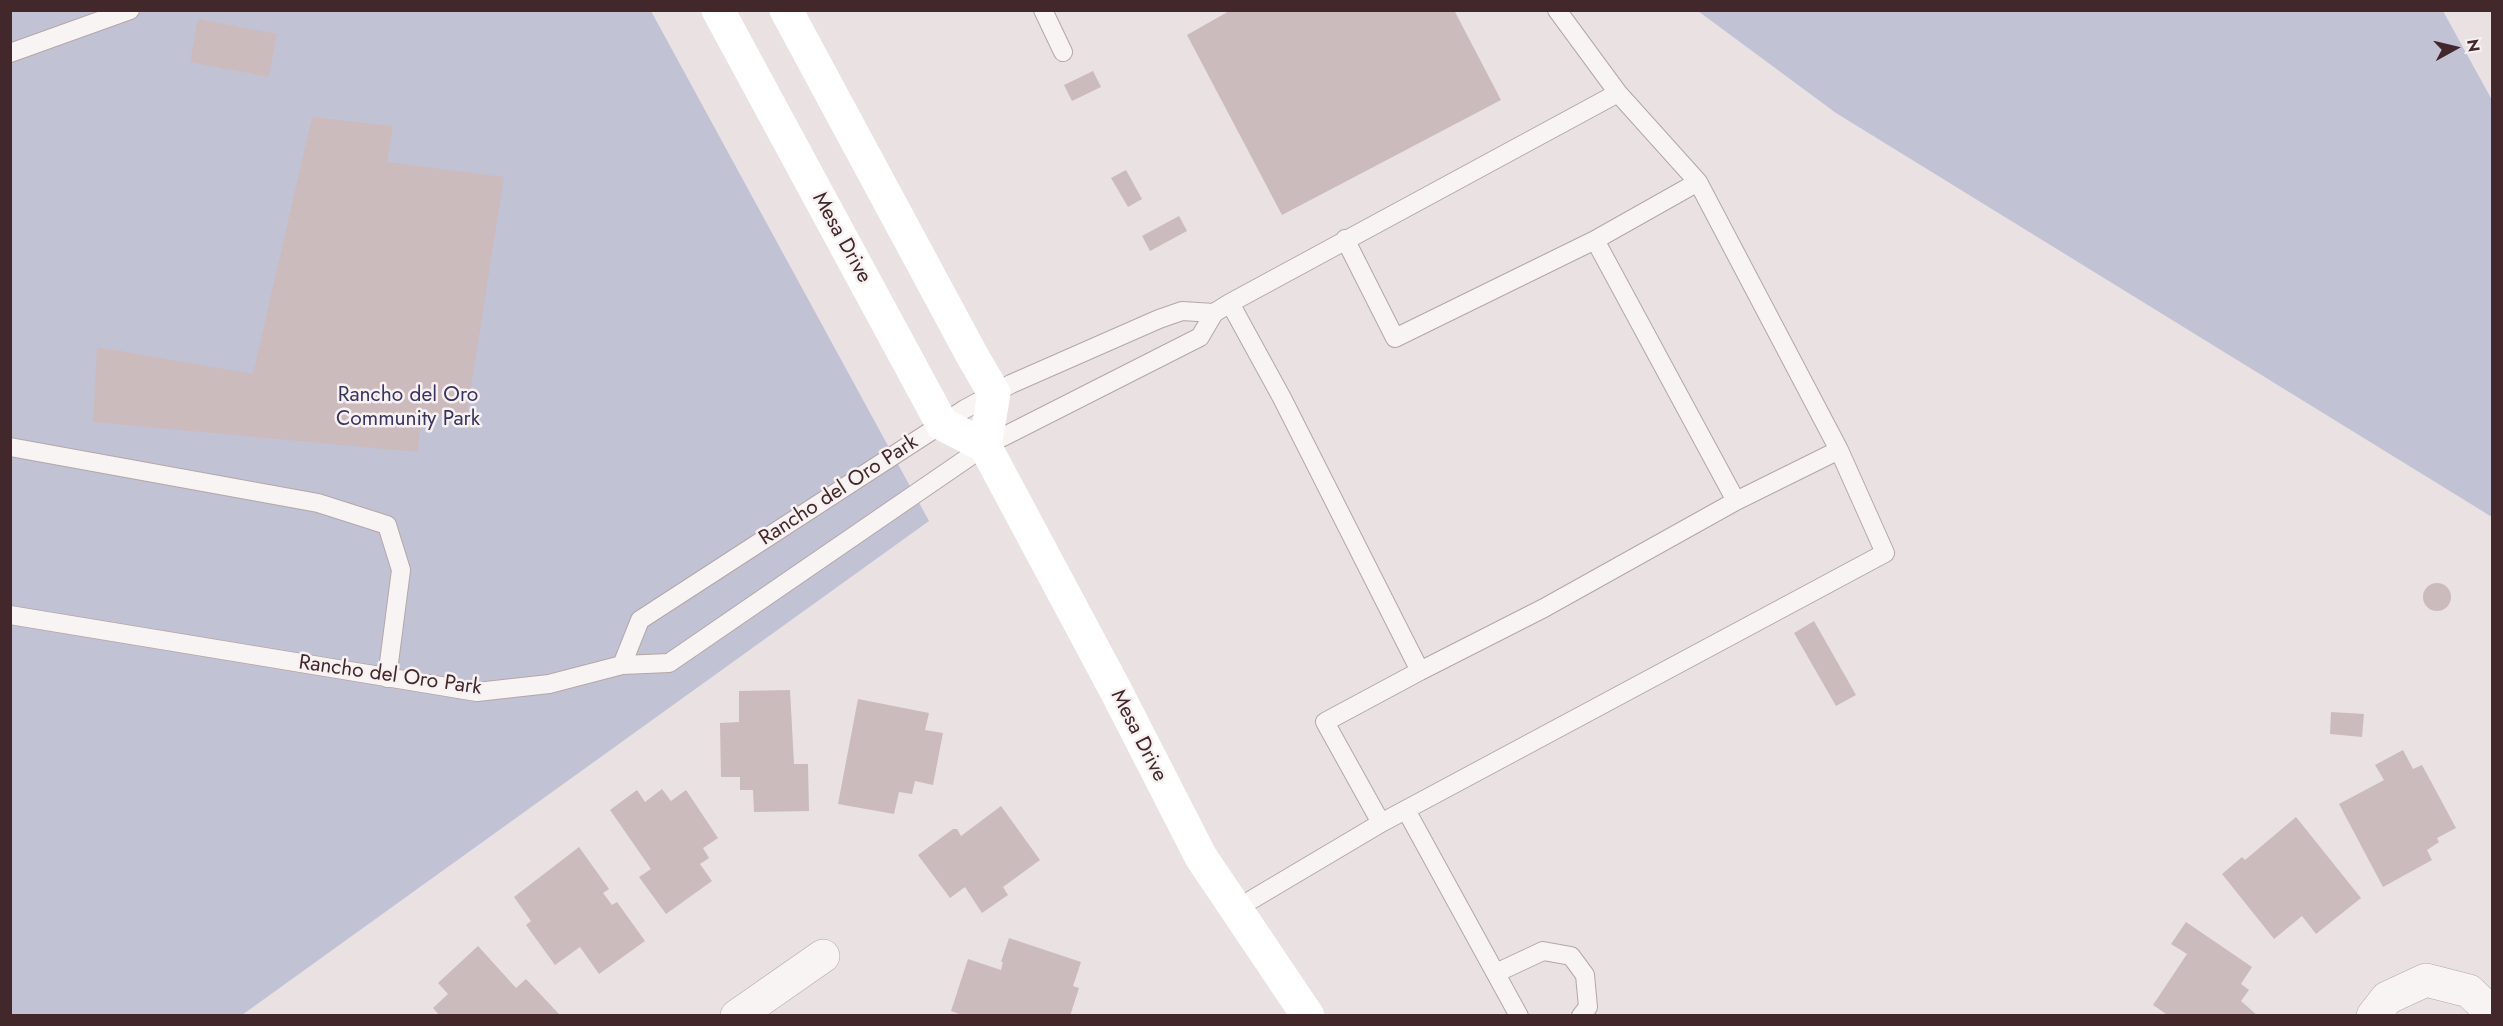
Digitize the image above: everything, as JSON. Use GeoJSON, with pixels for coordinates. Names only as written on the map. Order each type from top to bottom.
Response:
{"type":"FeatureCollection","features":[{"type":"Feature","properties":{"kind":"main road","name":"Mesa Drive"},"geometry":{"type":"LineString","coordinates":[[718,10],[954,417]]}},
{"type":"Feature","properties":{"kind":"main road"},"geometry":{"type":"LineString","coordinates":[[786,10],[994,393],[985,446]]}},
{"type":"Feature","properties":{"kind":"main road"},"geometry":{"type":"LineString","coordinates":[[954,417],[985,446]]}},
{"type":"Feature","properties":{"kind":"main road","name":"Mesa Drive"},"geometry":{"type":"LineString","coordinates":[[985,446],[1116,691],[1200,857],[1308,1016]]}},
{"type":"Feature","properties":{"kind":"street"},"geometry":{"type":"LineString","coordinates":[[737,1016],[823,956]]}},
{"type":"Feature","properties":{"kind":"street"},"geometry":{"type":"LineString","coordinates":[[2373,1016],[2387,998],[2426,980],[2469,991],[2493,1013]]}},
{"type":"Feature","properties":{"kind":"lane"},"geometry":{"type":"LineString","coordinates":[[10,53],[130,10]]}},
{"type":"Feature","properties":{"kind":"lane"},"geometry":{"type":"LineString","coordinates":[[1043,10],[1063,52]]}},
{"type":"Feature","properties":{"kind":"lane"},"geometry":{"type":"LineString","coordinates":[[1236,909],[1381,823],[1886,554],[1839,450],[1698,182],[1618,93],[1557,10]]}},
{"type":"Feature","properties":{"kind":"lane"},"geometry":{"type":"LineString","coordinates":[[622,665],[669,663],[985,446],[1200,337],[1214,313],[1230,303],[1618,93]]}},
{"type":"Feature","properties":{"kind":"lane"},"geometry":{"type":"LineString","coordinates":[[1345,239],[1395,338],[1595,240],[1698,182]]}},
{"type":"Feature","properties":{"kind":"lane"},"geometry":{"type":"LineString","coordinates":[[1595,240],[1736,501]]}},
{"type":"Feature","properties":{"kind":"lane"},"geometry":{"type":"LineString","coordinates":[[1230,303],[1282,398],[1420,671]]}},
{"type":"Feature","properties":{"kind":"lane","name":"Rancho del Oro Park"},"geometry":{"type":"LineString","coordinates":[[10,615],[477,692],[549,684],[622,665],[640,620],[994,393],[1159,319],[1182,311],[1214,313]]}},
{"type":"Feature","properties":{"kind":"lane"},"geometry":{"type":"LineString","coordinates":[[10,447],[318,503],[387,525],[401,570],[387,678]]}},
{"type":"Feature","properties":{"kind":"lane"},"geometry":{"type":"LineString","coordinates":[[1381,823],[1325,722],[1544,608],[1736,501],[1839,450]]}},
{"type":"Feature","properties":{"kind":"lane"},"geometry":{"type":"LineString","coordinates":[[1406,810],[1519,1016]]}},
{"type":"Feature","properties":{"kind":"lane"},"geometry":{"type":"LineString","coordinates":[[1496,974],[1543,951],[1571,956],[1585,975],[1588,1007],[1581,1016]]}},
{"type":"Feature","properties":{"kind":"green space","name":"Rancho del Oro Community Park"},"geometry":{"type":"Polygon","coordinates":[[[10,11],[651,11],[929,521],[242,1015],[11,1015],[10,11]]]}},
{"type":"Feature","properties":{"kind":"green space"},"geometry":{"type":"Polygon","coordinates":[[[1698,11],[2443,11],[2492,100],[2492,517],[1836,113],[1698,11]]]}},
{"type":"Feature","properties":{"kind":"building"},"geometry":{"type":"Polygon","coordinates":[[[1231,10],[1454,10],[1501,100],[1282,215],[1187,35],[1231,10]]]}},
{"type":"Feature","properties":{"kind":"building"},"geometry":{"type":"Polygon","coordinates":[[[198,19],[277,34],[269,77],[190,62],[198,19]]]}},
{"type":"Feature","properties":{"kind":"building"},"geometry":{"type":"Polygon","coordinates":[[[1093,71],[1101,87],[1072,101],[1064,85],[1093,71]]]}},
{"type":"Feature","properties":{"kind":"building"},"geometry":{"type":"Polygon","coordinates":[[[312,117],[393,126],[387,162],[504,177],[466,419],[423,413],[417,452],[93,422],[97,347],[253,374],[312,117]]]}},
{"type":"Feature","properties":{"kind":"building"},"geometry":{"type":"Polygon","coordinates":[[[1126,170],[1142,199],[1128,207],[1111,178],[1126,170]]]}},
{"type":"Feature","properties":{"kind":"building"},"geometry":{"type":"Polygon","coordinates":[[[1179,216],[1187,231],[1150,251],[1142,236],[1179,216]]]}},
{"type":"Feature","properties":{"kind":"building"},"geometry":{"type":"Polygon","coordinates":[[[2437,583],[2447,587],[2451,597],[2447,607],[2437,611],[2427,607],[2423,597],[2427,587],[2437,583]]]}},
{"type":"Feature","properties":{"kind":"building"},"geometry":{"type":"Polygon","coordinates":[[[1814,621],[1856,695],[1836,706],[1794,633],[1814,621]]]}},
{"type":"Feature","properties":{"kind":"building"},"geometry":{"type":"Polygon","coordinates":[[[790,690],[794,764],[808,764],[809,811],[754,812],[753,790],[740,790],[740,777],[721,777],[720,723],[739,722],[739,691],[790,690]]]}},
{"type":"Feature","properties":{"kind":"building"},"geometry":{"type":"Polygon","coordinates":[[[858,699],[929,713],[925,730],[943,733],[933,785],[915,781],[912,794],[899,792],[894,814],[838,804],[858,699]]]}},
{"type":"Feature","properties":{"kind":"building"},"geometry":{"type":"Polygon","coordinates":[[[2331,712],[2364,714],[2362,737],[2330,734],[2331,712]]]}},
{"type":"Feature","properties":{"kind":"building"},"geometry":{"type":"Polygon","coordinates":[[[2403,750],[2413,769],[2422,765],[2456,828],[2437,838],[2439,842],[2427,850],[2432,860],[2383,887],[2339,804],[2384,780],[2375,765],[2403,750]]]}},
{"type":"Feature","properties":{"kind":"building"},"geometry":{"type":"Polygon","coordinates":[[[662,789],[671,801],[686,790],[718,838],[703,848],[709,858],[700,864],[712,881],[666,914],[639,877],[651,869],[610,810],[637,790],[645,802],[662,789]]]}},
{"type":"Feature","properties":{"kind":"building"},"geometry":{"type":"Polygon","coordinates":[[[1001,806],[1040,860],[1003,887],[1008,895],[982,913],[965,887],[950,898],[918,855],[953,829],[957,829],[961,836],[1001,806]]]}},
{"type":"Feature","properties":{"kind":"building"},"geometry":{"type":"Polygon","coordinates":[[[2296,817],[2361,898],[2316,934],[2302,916],[2274,939],[2222,874],[2242,857],[2245,860],[2296,817]]]}},
{"type":"Feature","properties":{"kind":"building"},"geometry":{"type":"Polygon","coordinates":[[[579,847],[609,889],[603,893],[612,905],[617,902],[645,941],[599,974],[580,947],[555,965],[526,925],[531,921],[514,897],[579,847]]]}},
{"type":"Feature","properties":{"kind":"building"},"geometry":{"type":"Polygon","coordinates":[[[2186,922],[2252,967],[2241,984],[2249,990],[2241,1001],[2258,1016],[2169,1016],[2153,1005],[2187,954],[2171,944],[2186,922]]]}},
{"type":"Feature","properties":{"kind":"building"},"geometry":{"type":"Polygon","coordinates":[[[1009,938],[1081,962],[1073,986],[1079,988],[1070,1016],[964,1016],[951,1011],[968,959],[1001,970],[1003,962],[1001,962],[1009,938]]]}},
{"type":"Feature","properties":{"kind":"building"},"geometry":{"type":"Polygon","coordinates":[[[478,946],[516,988],[526,979],[559,1014],[440,1016],[433,1008],[448,994],[438,983],[478,946]]]}}]}
